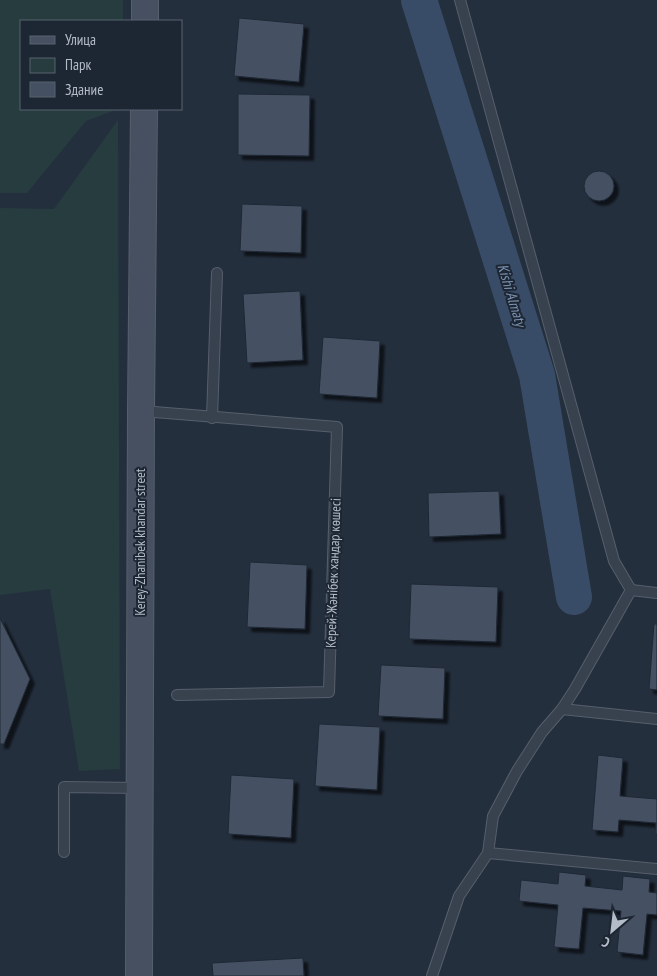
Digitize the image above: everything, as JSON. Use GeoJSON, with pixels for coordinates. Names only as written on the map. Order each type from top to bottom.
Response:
{"type":"FeatureCollection","features":[{"type":"Feature","properties":{"kind":"main road"},"geometry":{"type":"LineString","coordinates":[[145,0],[145,20]]}},
{"type":"Feature","properties":{"kind":"main road","name":"Kerey-Zhanibek khandar street"},"geometry":{"type":"LineString","coordinates":[[139,976],[144,110]]}},
{"type":"Feature","properties":{"kind":"lane"},"geometry":{"type":"LineString","coordinates":[[460,0],[614,561],[631,590]]}},
{"type":"Feature","properties":{"kind":"lane"},"geometry":{"type":"LineString","coordinates":[[212,418],[217,273]]}},
{"type":"Feature","properties":{"kind":"lane","name":"Керей-Жәнібек хандар көшесі"},"geometry":{"type":"LineString","coordinates":[[141,411],[337,427],[329,692],[177,695]]}},
{"type":"Feature","properties":{"kind":"lane"},"geometry":{"type":"LineString","coordinates":[[631,590],[657,593]]}},
{"type":"Feature","properties":{"kind":"lane"},"geometry":{"type":"LineString","coordinates":[[432,976],[460,896],[488,853],[493,816],[517,771],[542,732],[575,689],[631,590]]}},
{"type":"Feature","properties":{"kind":"lane"},"geometry":{"type":"LineString","coordinates":[[562,708],[657,719]]}},
{"type":"Feature","properties":{"kind":"lane"},"geometry":{"type":"LineString","coordinates":[[64,852],[64,787],[139,788]]}},
{"type":"Feature","properties":{"kind":"lane"},"geometry":{"type":"LineString","coordinates":[[488,853],[657,869]]}},
{"type":"Feature","properties":{"kind":"green space"},"geometry":{"type":"Polygon","coordinates":[[[0,0],[123,0],[123,20],[20,20],[20,110],[114,110],[86,121],[27,193],[0,193],[0,0]]]}},
{"type":"Feature","properties":{"kind":"green space"},"geometry":{"type":"Polygon","coordinates":[[[118,120],[120,769],[79,771],[50,589],[0,595],[0,208],[54,209],[118,120]]]}},
{"type":"Feature","properties":{"kind":"building"},"geometry":{"type":"Polygon","coordinates":[[[239,18],[304,24],[299,82],[234,76],[239,18]]]}},
{"type":"Feature","properties":{"kind":"building"},"geometry":{"type":"Polygon","coordinates":[[[238,94],[310,95],[309,156],[238,155],[238,94]]]}},
{"type":"Feature","properties":{"kind":"building"},"geometry":{"type":"Polygon","coordinates":[[[599,171],[610,175],[614,186],[610,197],[599,201],[588,197],[584,186],[588,175],[599,171]]]}},
{"type":"Feature","properties":{"kind":"building"},"geometry":{"type":"Polygon","coordinates":[[[242,204],[302,206],[301,253],[240,251],[242,204]]]}},
{"type":"Feature","properties":{"kind":"building"},"geometry":{"type":"Polygon","coordinates":[[[300,291],[303,360],[247,363],[243,294],[300,291]]]}},
{"type":"Feature","properties":{"kind":"building"},"geometry":{"type":"Polygon","coordinates":[[[323,337],[380,341],[377,398],[319,394],[323,337]]]}},
{"type":"Feature","properties":{"kind":"building"},"geometry":{"type":"Polygon","coordinates":[[[499,491],[501,534],[429,537],[428,493],[499,491]]]}},
{"type":"Feature","properties":{"kind":"building"},"geometry":{"type":"Polygon","coordinates":[[[250,562],[307,565],[305,629],[247,627],[250,562]]]}},
{"type":"Feature","properties":{"kind":"building"},"geometry":{"type":"Polygon","coordinates":[[[411,584],[498,587],[496,642],[409,639],[411,584]]]}},
{"type":"Feature","properties":{"kind":"building"},"geometry":{"type":"Polygon","coordinates":[[[0,618],[30,679],[4,744],[0,744],[0,618]]]}},
{"type":"Feature","properties":{"kind":"building"},"geometry":{"type":"Polygon","coordinates":[[[654,624],[657,624],[657,690],[649,689],[654,624]]]}},
{"type":"Feature","properties":{"kind":"building"},"geometry":{"type":"Polygon","coordinates":[[[381,665],[445,668],[443,719],[378,716],[381,665]]]}},
{"type":"Feature","properties":{"kind":"building"},"geometry":{"type":"Polygon","coordinates":[[[319,724],[380,727],[377,790],[315,786],[319,724]]]}},
{"type":"Feature","properties":{"kind":"building"},"geometry":{"type":"Polygon","coordinates":[[[598,755],[623,758],[620,796],[657,799],[657,834],[655,834],[656,823],[619,820],[618,832],[592,830],[598,755]]]}},
{"type":"Feature","properties":{"kind":"building"},"geometry":{"type":"Polygon","coordinates":[[[231,775],[294,779],[291,838],[228,834],[231,775]]]}},
{"type":"Feature","properties":{"kind":"building"},"geometry":{"type":"Polygon","coordinates":[[[559,872],[586,875],[585,886],[622,890],[623,876],[650,879],[649,892],[657,893],[657,915],[647,914],[643,955],[617,952],[621,911],[583,908],[579,949],[554,947],[558,905],[519,901],[521,880],[558,884],[559,872]]]}},
{"type":"Feature","properties":{"kind":"building"},"geometry":{"type":"Polygon","coordinates":[[[303,958],[304,976],[213,976],[212,963],[303,958]]]}},
{"type":"Feature","properties":{"kind":"waterway","name":"Kіshі Almaty"},"geometry":{"type":"LineString","coordinates":[[419,0],[537,375],[574,597]]}}]}
